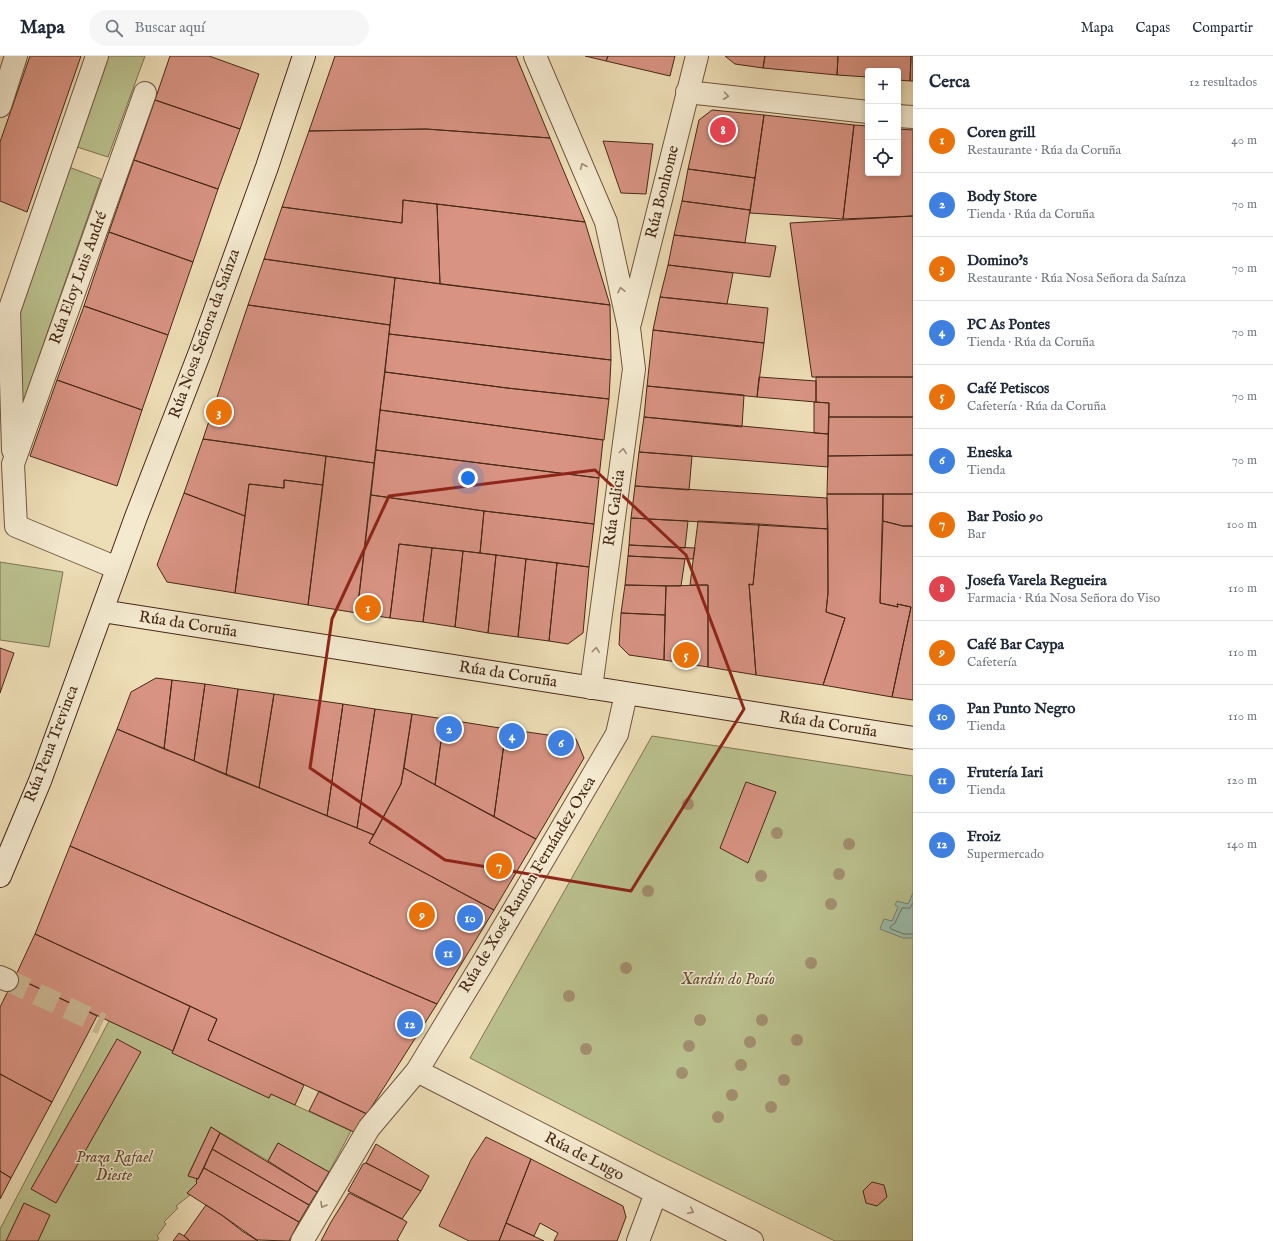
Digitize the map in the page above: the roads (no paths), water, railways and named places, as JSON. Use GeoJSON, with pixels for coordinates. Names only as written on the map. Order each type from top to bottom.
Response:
{"type":"FeatureCollection","features":[{"type":"Feature","properties":{"kind":"street"},"geometry":{"type":"LineString","coordinates":[[0,106],[16,56]]}},
{"type":"Feature","properties":{"kind":"street","name":"Rúa Eloy Luis André"},"geometry":{"type":"LineString","coordinates":[[9,311],[97,56]]}},
{"type":"Feature","properties":{"kind":"street","name":"Rúa Nosa Señora da Saínza"},"geometry":{"type":"LineString","coordinates":[[102,611],[136,517],[200,352],[304,56]]}},
{"type":"Feature","properties":{"kind":"street","name":"Rúa Galicia"},"geometry":{"type":"LineString","coordinates":[[535,56],[606,222],[629,328],[634,369],[591,688]]}},
{"type":"Feature","properties":{"kind":"street","name":"Rúa Bonhome"},"geometry":{"type":"LineString","coordinates":[[629,328],[697,56]]}},
{"type":"Feature","properties":{"kind":"street","name":"Rúa Eloy Luis André"},"geometry":{"type":"LineString","coordinates":[[13,464],[145,92]]}},
{"type":"Feature","properties":{"kind":"street"},"geometry":{"type":"LineString","coordinates":[[687,92],[865,112]]}},
{"type":"Feature","properties":{"kind":"street"},"geometry":{"type":"LineString","coordinates":[[901,116],[913,117]]}},
{"type":"Feature","properties":{"kind":"street","name":"Rúa Eloy Luis André"},"geometry":{"type":"LineString","coordinates":[[0,282],[9,311],[16,526],[118,568]]}},
{"type":"Feature","properties":{"kind":"street","name":"Rúa da Coruña"},"geometry":{"type":"LineString","coordinates":[[102,611],[913,738]]}},
{"type":"Feature","properties":{"kind":"street","name":"Rúa Pena Trevinca"},"geometry":{"type":"LineString","coordinates":[[0,876],[40,781],[102,611]]}},
{"type":"Feature","properties":{"kind":"street","name":"Rúa de Xosé Ramón Fernández Oxea"},"geometry":{"type":"LineString","coordinates":[[302,1241],[369,1128],[417,1071],[482,964],[617,734],[626,694]]}},
{"type":"Feature","properties":{"kind":"street","name":"Rúa de Lugo"},"geometry":{"type":"LineString","coordinates":[[417,1071],[752,1241]]}},
{"type":"Feature","properties":{"kind":"street"},"geometry":{"type":"LineString","coordinates":[[638,1241],[656,1193]]}},
{"type":"Feature","properties":{"kind":"water"},"geometry":{"type":"Polygon","coordinates":[[[913,893],[913,938],[903,938],[880,929],[884,919],[892,921],[898,907],[895,905],[897,901],[908,904],[913,893]]]}},
{"type":"Feature","properties":{"kind":"tunnel"},"geometry":{"type":"LineString","coordinates":[[7,980],[102,1024]]}},
{"type":"Feature","properties":{"kind":"place","name":"Josefa Varela Regueira"},"geometry":{"type":"Point","coordinates":[723,130]}},
{"type":"Feature","properties":{"kind":"place","name":"Domino's"},"geometry":{"type":"Point","coordinates":[219,412]}},
{"type":"Feature","properties":{"kind":"place","name":"Coren grill"},"geometry":{"type":"Point","coordinates":[368,608]}},
{"type":"Feature","properties":{"kind":"place","name":"Café Petiscos"},"geometry":{"type":"Point","coordinates":[686,655]}},
{"type":"Feature","properties":{"kind":"place","name":"Body Store"},"geometry":{"type":"Point","coordinates":[449,729]}},
{"type":"Feature","properties":{"kind":"place","name":"PC As Pontes"},"geometry":{"type":"Point","coordinates":[512,736]}},
{"type":"Feature","properties":{"kind":"place","name":"Eneska"},"geometry":{"type":"Point","coordinates":[561,743]}},
{"type":"Feature","properties":{"kind":"place","name":"Bar Posio 90"},"geometry":{"type":"Point","coordinates":[499,866]}},
{"type":"Feature","properties":{"kind":"place","name":"Café Bar Caypa"},"geometry":{"type":"Point","coordinates":[422,915]}},
{"type":"Feature","properties":{"kind":"place","name":"Pan Punto Negro"},"geometry":{"type":"Point","coordinates":[470,918]}},
{"type":"Feature","properties":{"kind":"place","name":"Frutería Iari"},"geometry":{"type":"Point","coordinates":[448,953]}},
{"type":"Feature","properties":{"kind":"place","name":"Froiz"},"geometry":{"type":"Point","coordinates":[410,1024]}},
{"type":"Feature","properties":{"kind":"park label","name":"Xardín do Posío"},"geometry":{"type":"Point","coordinates":[728,980]}},
{"type":"Feature","properties":{"kind":"park label","name":"Praza Rafael Dieste"},"geometry":{"type":"Point","coordinates":[114,1167]}}]}
